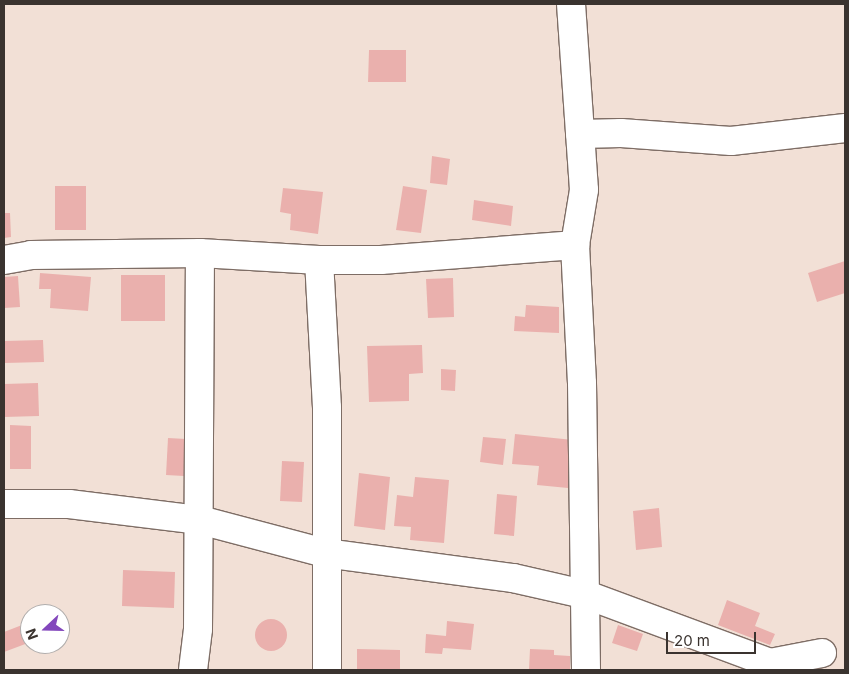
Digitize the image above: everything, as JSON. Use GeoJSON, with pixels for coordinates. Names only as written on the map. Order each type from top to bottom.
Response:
{"type":"FeatureCollection","features":[{"type":"Feature","properties":{"kind":"street"},"geometry":{"type":"LineString","coordinates":[[571,4],[584,190],[575,245],[582,382],[587,595],[586,670]]}},
{"type":"Feature","properties":{"kind":"street"},"geometry":{"type":"LineString","coordinates":[[580,134],[621,133],[731,141],[845,128]]}},
{"type":"Feature","properties":{"kind":"street"},"geometry":{"type":"LineString","coordinates":[[4,260],[31,255],[200,253],[318,260],[381,260],[575,245]]}},
{"type":"Feature","properties":{"kind":"street"},"geometry":{"type":"LineString","coordinates":[[193,670],[198,629],[200,520],[200,253]]}},
{"type":"Feature","properties":{"kind":"street"},"geometry":{"type":"LineString","coordinates":[[318,260],[327,408],[325,553],[327,670]]}},
{"type":"Feature","properties":{"kind":"street"},"geometry":{"type":"LineString","coordinates":[[4,504],[70,504],[200,520],[325,553],[513,578],[587,595],[770,663],[822,653]]}},
{"type":"Feature","properties":{"kind":"building"},"geometry":{"type":"Polygon","coordinates":[[[369,50],[406,50],[406,82],[368,82],[369,50]]]}},
{"type":"Feature","properties":{"kind":"building"},"geometry":{"type":"Polygon","coordinates":[[[432,156],[450,159],[447,185],[430,183],[432,156]]]}},
{"type":"Feature","properties":{"kind":"building"},"geometry":{"type":"Polygon","coordinates":[[[55,186],[86,186],[86,230],[55,230],[55,186]]]}},
{"type":"Feature","properties":{"kind":"building"},"geometry":{"type":"Polygon","coordinates":[[[403,186],[427,190],[421,233],[396,230],[403,186]]]}},
{"type":"Feature","properties":{"kind":"building"},"geometry":{"type":"Polygon","coordinates":[[[283,188],[323,192],[318,234],[290,230],[291,214],[280,212],[283,188]]]}},
{"type":"Feature","properties":{"kind":"building"},"geometry":{"type":"Polygon","coordinates":[[[474,200],[513,206],[511,226],[472,220],[474,200]]]}},
{"type":"Feature","properties":{"kind":"building"},"geometry":{"type":"Polygon","coordinates":[[[4,213],[10,213],[11,237],[4,238],[4,213]]]}},
{"type":"Feature","properties":{"kind":"building"},"geometry":{"type":"Polygon","coordinates":[[[845,261],[845,293],[817,302],[808,273],[845,261]]]}},
{"type":"Feature","properties":{"kind":"building"},"geometry":{"type":"Polygon","coordinates":[[[40,273],[91,277],[88,311],[50,308],[51,289],[39,289],[40,273]]]}},
{"type":"Feature","properties":{"kind":"building"},"geometry":{"type":"Polygon","coordinates":[[[121,275],[165,275],[165,321],[121,321],[121,275]]]}},
{"type":"Feature","properties":{"kind":"building"},"geometry":{"type":"Polygon","coordinates":[[[18,276],[20,307],[4,308],[4,277],[18,276]]]}},
{"type":"Feature","properties":{"kind":"building"},"geometry":{"type":"Polygon","coordinates":[[[453,278],[454,317],[428,318],[426,279],[453,278]]]}},
{"type":"Feature","properties":{"kind":"building"},"geometry":{"type":"Polygon","coordinates":[[[526,305],[559,307],[559,333],[514,331],[515,316],[525,317],[526,305]]]}},
{"type":"Feature","properties":{"kind":"building"},"geometry":{"type":"Polygon","coordinates":[[[43,340],[44,362],[4,363],[4,341],[43,340]]]}},
{"type":"Feature","properties":{"kind":"building"},"geometry":{"type":"Polygon","coordinates":[[[422,345],[423,373],[409,374],[409,401],[369,402],[367,346],[422,345]]]}},
{"type":"Feature","properties":{"kind":"building"},"geometry":{"type":"Polygon","coordinates":[[[441,369],[456,370],[455,391],[441,390],[441,369]]]}},
{"type":"Feature","properties":{"kind":"building"},"geometry":{"type":"Polygon","coordinates":[[[38,383],[39,416],[4,417],[4,384],[38,383]]]}},
{"type":"Feature","properties":{"kind":"building"},"geometry":{"type":"Polygon","coordinates":[[[10,425],[31,426],[31,469],[10,469],[10,425]]]}},
{"type":"Feature","properties":{"kind":"building"},"geometry":{"type":"Polygon","coordinates":[[[515,434],[573,440],[568,488],[537,485],[539,466],[512,464],[515,434]]]}},
{"type":"Feature","properties":{"kind":"building"},"geometry":{"type":"Polygon","coordinates":[[[483,437],[506,439],[503,465],[480,462],[483,437]]]}},
{"type":"Feature","properties":{"kind":"building"},"geometry":{"type":"Polygon","coordinates":[[[168,438],[186,439],[184,476],[166,475],[168,438]]]}},
{"type":"Feature","properties":{"kind":"building"},"geometry":{"type":"Polygon","coordinates":[[[282,461],[304,462],[302,502],[280,501],[282,461]]]}},
{"type":"Feature","properties":{"kind":"building"},"geometry":{"type":"Polygon","coordinates":[[[359,473],[390,477],[385,530],[354,526],[359,473]]]}},
{"type":"Feature","properties":{"kind":"building"},"geometry":{"type":"Polygon","coordinates":[[[415,477],[449,480],[444,543],[410,540],[411,527],[394,526],[397,495],[413,497],[415,477]]]}},
{"type":"Feature","properties":{"kind":"building"},"geometry":{"type":"Polygon","coordinates":[[[497,494],[517,496],[514,536],[494,534],[497,494]]]}},
{"type":"Feature","properties":{"kind":"building"},"geometry":{"type":"Polygon","coordinates":[[[659,508],[662,547],[636,550],[633,511],[659,508]]]}},
{"type":"Feature","properties":{"kind":"building"},"geometry":{"type":"Polygon","coordinates":[[[123,570],[175,572],[174,608],[122,606],[123,570]]]}},
{"type":"Feature","properties":{"kind":"building"},"geometry":{"type":"Polygon","coordinates":[[[727,600],[760,613],[755,626],[775,634],[770,645],[718,625],[727,600]]]}},
{"type":"Feature","properties":{"kind":"building"},"geometry":{"type":"Polygon","coordinates":[[[271,619],[283,623],[287,635],[283,647],[271,651],[259,647],[255,635],[259,623],[271,619]]]}},
{"type":"Feature","properties":{"kind":"building"},"geometry":{"type":"Polygon","coordinates":[[[447,621],[474,624],[471,650],[443,648],[442,654],[425,653],[426,634],[446,636],[447,621]]]}},
{"type":"Feature","properties":{"kind":"building"},"geometry":{"type":"Polygon","coordinates":[[[618,625],[643,634],[637,651],[612,643],[618,625]]]}},
{"type":"Feature","properties":{"kind":"building"},"geometry":{"type":"Polygon","coordinates":[[[20,626],[20,646],[4,652],[4,632],[20,626]]]}},
{"type":"Feature","properties":{"kind":"building"},"geometry":{"type":"Polygon","coordinates":[[[357,649],[400,650],[400,670],[357,670],[357,649]]]}},
{"type":"Feature","properties":{"kind":"building"},"geometry":{"type":"Polygon","coordinates":[[[530,649],[554,650],[554,655],[570,656],[570,670],[529,670],[530,649]]]}}]}
